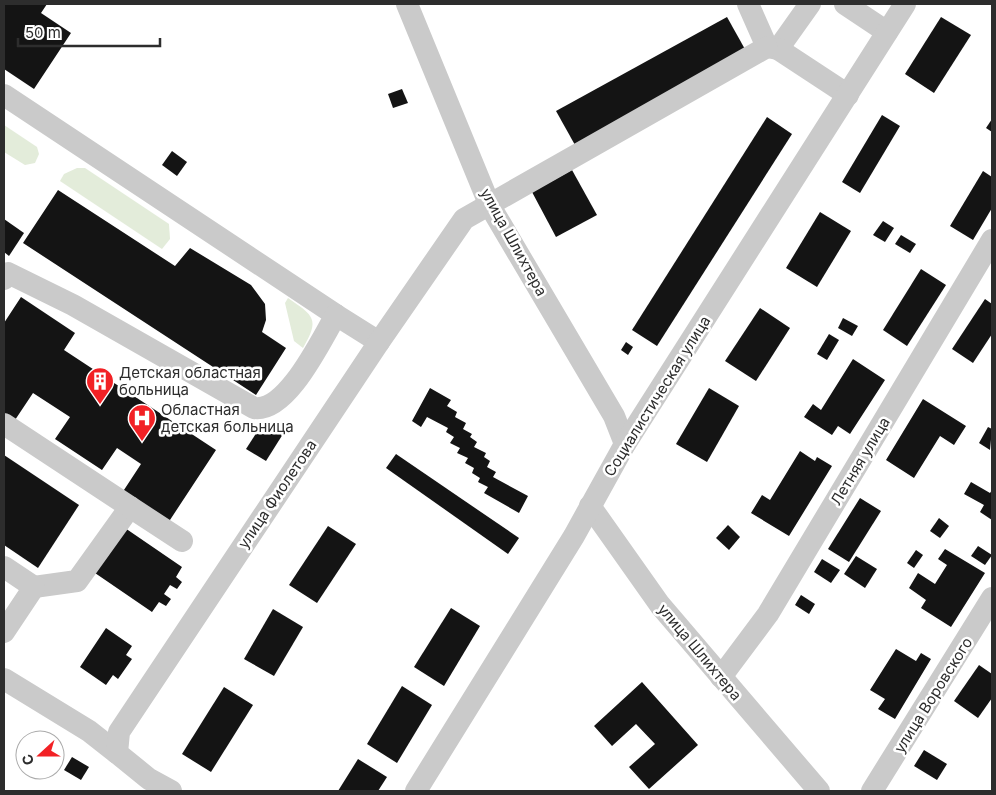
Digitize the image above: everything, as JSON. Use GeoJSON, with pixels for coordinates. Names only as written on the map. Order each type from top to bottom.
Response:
{"type":"FeatureCollection","features":[{"type":"Feature","properties":{"kind":"street","name":"улица Шлихтера"},"geometry":{"type":"LineString","coordinates":[[408,4],[490,206],[614,416],[625,444]]}},
{"type":"Feature","properties":{"kind":"street"},"geometry":{"type":"LineString","coordinates":[[748,4],[773,48],[848,94]]}},
{"type":"Feature","properties":{"kind":"street"},"geometry":{"type":"LineString","coordinates":[[773,48],[810,4]]}},
{"type":"Feature","properties":{"kind":"street"},"geometry":{"type":"LineString","coordinates":[[845,4],[888,32]]}},
{"type":"Feature","properties":{"kind":"street","name":"Социалистическая улица"},"geometry":{"type":"LineString","coordinates":[[416,791],[590,506],[625,444],[906,4]]}},
{"type":"Feature","properties":{"kind":"street","name":"улица Фиолетова"},"geometry":{"type":"LineString","coordinates":[[117,752],[119,732],[379,342],[464,219],[773,48]]}},
{"type":"Feature","properties":{"kind":"street"},"geometry":{"type":"LineString","coordinates":[[4,95],[379,342]]}},
{"type":"Feature","properties":{"kind":"street","name":"Летняя улица"},"geometry":{"type":"LineString","coordinates":[[721,676],[768,614],[992,240]]}},
{"type":"Feature","properties":{"kind":"street"},"geometry":{"type":"LineString","coordinates":[[5,274],[73,305],[254,408],[262,409],[268,408],[290,390],[336,315]]}},
{"type":"Feature","properties":{"kind":"street"},"geometry":{"type":"LineString","coordinates":[[4,424],[182,541]]}},
{"type":"Feature","properties":{"kind":"street","name":"улица Шлихтера"},"geometry":{"type":"LineString","coordinates":[[590,506],[660,605],[819,791]]}},
{"type":"Feature","properties":{"kind":"street"},"geometry":{"type":"LineString","coordinates":[[4,567],[34,587],[77,581],[130,507]]}},
{"type":"Feature","properties":{"kind":"street"},"geometry":{"type":"LineString","coordinates":[[4,632],[34,587]]}},
{"type":"Feature","properties":{"kind":"street","name":"улица Воровского"},"geometry":{"type":"LineString","coordinates":[[872,791],[992,598]]}},
{"type":"Feature","properties":{"kind":"street"},"geometry":{"type":"LineString","coordinates":[[7,688],[89,731],[117,752],[145,785],[171,791]]}},
{"type":"Feature","properties":{"kind":"green space"},"geometry":{"type":"Polygon","coordinates":[[[4,125],[37,147],[39,154],[35,163],[25,165],[4,152],[4,125]]]}},
{"type":"Feature","properties":{"kind":"green space"},"geometry":{"type":"Polygon","coordinates":[[[77,168],[85,168],[169,224],[170,239],[162,249],[60,181],[64,174],[77,168]]]}},
{"type":"Feature","properties":{"kind":"green space"},"geometry":{"type":"Polygon","coordinates":[[[288,298],[304,309],[312,319],[313,324],[303,348],[294,341],[285,303],[288,298]]]}},
{"type":"Feature","properties":{"kind":"building"},"geometry":{"type":"Polygon","coordinates":[[[4,4],[47,4],[41,13],[71,33],[34,89],[4,69],[4,4]]]}},
{"type":"Feature","properties":{"kind":"building"},"geometry":{"type":"Polygon","coordinates":[[[727,17],[746,51],[575,145],[556,111],[727,17]]]}},
{"type":"Feature","properties":{"kind":"building"},"geometry":{"type":"Polygon","coordinates":[[[941,17],[971,35],[934,93],[905,74],[941,17]]]}},
{"type":"Feature","properties":{"kind":"building"},"geometry":{"type":"Polygon","coordinates":[[[402,89],[408,103],[393,108],[388,94],[402,89]]]}},
{"type":"Feature","properties":{"kind":"building"},"geometry":{"type":"Polygon","coordinates":[[[882,115],[900,126],[860,193],[842,182],[882,115]]]}},
{"type":"Feature","properties":{"kind":"building"},"geometry":{"type":"Polygon","coordinates":[[[767,117],[792,134],[657,346],[632,330],[767,117]]]}},
{"type":"Feature","properties":{"kind":"building"},"geometry":{"type":"Polygon","coordinates":[[[992,119],[992,132],[986,128],[992,119]]]}},
{"type":"Feature","properties":{"kind":"building"},"geometry":{"type":"Polygon","coordinates":[[[172,151],[187,162],[177,176],[162,165],[172,151]]]}},
{"type":"Feature","properties":{"kind":"building"},"geometry":{"type":"Polygon","coordinates":[[[572,170],[597,215],[556,237],[532,192],[572,170]]]}},
{"type":"Feature","properties":{"kind":"building"},"geometry":{"type":"Polygon","coordinates":[[[983,171],[992,177],[992,208],[973,240],[950,226],[983,171]]]}},
{"type":"Feature","properties":{"kind":"building"},"geometry":{"type":"Polygon","coordinates":[[[58,190],[175,266],[190,248],[251,285],[265,304],[266,320],[262,332],[286,348],[256,395],[23,243],[58,190]]]}},
{"type":"Feature","properties":{"kind":"building"},"geometry":{"type":"Polygon","coordinates":[[[820,212],[851,231],[817,287],[786,268],[820,212]]]}},
{"type":"Feature","properties":{"kind":"building"},"geometry":{"type":"Polygon","coordinates":[[[4,219],[24,233],[9,256],[4,252],[4,219]]]}},
{"type":"Feature","properties":{"kind":"building"},"geometry":{"type":"Polygon","coordinates":[[[883,221],[894,228],[885,242],[873,235],[883,221]]]}},
{"type":"Feature","properties":{"kind":"building"},"geometry":{"type":"Polygon","coordinates":[[[901,235],[916,244],[910,253],[895,244],[901,235]]]}},
{"type":"Feature","properties":{"kind":"building"},"geometry":{"type":"Polygon","coordinates":[[[921,269],[946,285],[907,346],[883,330],[921,269]]]}},
{"type":"Feature","properties":{"kind":"building","name":"Детская областная больница"},"geometry":{"type":"Polygon","coordinates":[[[21,297],[75,333],[64,350],[216,450],[168,523],[122,493],[141,464],[117,448],[102,470],[55,439],[70,417],[33,393],[13,423],[4,417],[4,323],[21,297]]]}},
{"type":"Feature","properties":{"kind":"building"},"geometry":{"type":"Polygon","coordinates":[[[985,299],[992,304],[992,334],[973,363],[952,349],[985,299]]]}},
{"type":"Feature","properties":{"kind":"building"},"geometry":{"type":"Polygon","coordinates":[[[760,308],[790,328],[756,381],[725,361],[760,308]]]}},
{"type":"Feature","properties":{"kind":"building"},"geometry":{"type":"Polygon","coordinates":[[[843,318],[858,326],[852,336],[838,328],[843,318]]]}},
{"type":"Feature","properties":{"kind":"building"},"geometry":{"type":"Polygon","coordinates":[[[829,334],[839,340],[827,360],[817,354],[829,334]]]}},
{"type":"Feature","properties":{"kind":"building"},"geometry":{"type":"Polygon","coordinates":[[[626,342],[633,347],[628,355],[621,350],[626,342]]]}},
{"type":"Feature","properties":{"kind":"building"},"geometry":{"type":"Polygon","coordinates":[[[853,359],[885,380],[850,434],[838,426],[832,435],[804,417],[813,404],[821,410],[853,359]]]}},
{"type":"Feature","properties":{"kind":"building"},"geometry":{"type":"Polygon","coordinates":[[[430,388],[451,400],[447,406],[457,412],[455,417],[466,423],[463,429],[472,434],[470,437],[477,442],[474,447],[486,453],[484,457],[490,461],[487,467],[496,472],[493,477],[528,496],[519,513],[484,493],[488,487],[478,482],[480,478],[472,473],[474,468],[465,463],[468,458],[457,453],[460,448],[450,443],[454,437],[446,432],[448,428],[427,417],[421,427],[412,421],[430,388]]]}},
{"type":"Feature","properties":{"kind":"building"},"geometry":{"type":"Polygon","coordinates":[[[709,388],[739,406],[707,462],[676,444],[709,388]]]}},
{"type":"Feature","properties":{"kind":"building"},"geometry":{"type":"Polygon","coordinates":[[[923,399],[966,426],[954,445],[940,436],[914,478],[886,460],[923,399]]]}},
{"type":"Feature","properties":{"kind":"building"},"geometry":{"type":"Polygon","coordinates":[[[264,421],[283,434],[266,461],[246,449],[264,421]]]}},
{"type":"Feature","properties":{"kind":"building"},"geometry":{"type":"Polygon","coordinates":[[[988,427],[992,429],[990,450],[979,443],[988,427]]]}},
{"type":"Feature","properties":{"kind":"building"},"geometry":{"type":"Polygon","coordinates":[[[800,451],[815,461],[817,457],[832,466],[789,536],[751,513],[762,495],[770,500],[800,451]]]}},
{"type":"Feature","properties":{"kind":"building"},"geometry":{"type":"Polygon","coordinates":[[[396,454],[519,538],[508,554],[386,468],[396,454]]]}},
{"type":"Feature","properties":{"kind":"building"},"geometry":{"type":"Polygon","coordinates":[[[4,455],[79,505],[38,568],[4,545],[4,455]]]}},
{"type":"Feature","properties":{"kind":"building"},"geometry":{"type":"Polygon","coordinates":[[[971,482],[990,493],[992,490],[992,520],[980,512],[984,505],[964,494],[971,482]]]}},
{"type":"Feature","properties":{"kind":"building"},"geometry":{"type":"Polygon","coordinates":[[[860,498],[881,511],[849,562],[828,549],[860,498]]]}},
{"type":"Feature","properties":{"kind":"building"},"geometry":{"type":"Polygon","coordinates":[[[939,518],[949,526],[940,538],[930,531],[939,518]]]}},
{"type":"Feature","properties":{"kind":"building"},"geometry":{"type":"Polygon","coordinates":[[[728,525],[740,537],[729,550],[716,538],[728,525]]]}},
{"type":"Feature","properties":{"kind":"building"},"geometry":{"type":"Polygon","coordinates":[[[328,526],[356,544],[317,603],[289,585],[328,526]]]}},
{"type":"Feature","properties":{"kind":"building"},"geometry":{"type":"Polygon","coordinates":[[[125,528],[182,567],[176,577],[182,582],[177,589],[170,585],[164,594],[171,599],[166,606],[159,602],[152,612],[95,573],[125,528]]]}},
{"type":"Feature","properties":{"kind":"building"},"geometry":{"type":"Polygon","coordinates":[[[978,546],[992,555],[985,565],[971,556],[978,546]]]}},
{"type":"Feature","properties":{"kind":"building"},"geometry":{"type":"Polygon","coordinates":[[[945,549],[985,573],[951,627],[921,608],[926,600],[909,588],[918,573],[935,584],[947,565],[938,559],[945,549]]]}},
{"type":"Feature","properties":{"kind":"building"},"geometry":{"type":"Polygon","coordinates":[[[916,550],[923,555],[914,568],[907,563],[916,550]]]}},
{"type":"Feature","properties":{"kind":"building"},"geometry":{"type":"Polygon","coordinates":[[[856,556],[877,569],[865,588],[844,574],[856,556]]]}},
{"type":"Feature","properties":{"kind":"building"},"geometry":{"type":"Polygon","coordinates":[[[822,559],[840,570],[831,583],[814,572],[822,559]]]}},
{"type":"Feature","properties":{"kind":"building"},"geometry":{"type":"Polygon","coordinates":[[[801,595],[815,604],[809,614],[795,605],[801,595]]]}},
{"type":"Feature","properties":{"kind":"building"},"geometry":{"type":"Polygon","coordinates":[[[451,608],[480,626],[444,686],[414,667],[451,608]]]}},
{"type":"Feature","properties":{"kind":"building"},"geometry":{"type":"Polygon","coordinates":[[[273,609],[303,627],[274,676],[244,659],[273,609]]]}},
{"type":"Feature","properties":{"kind":"building"},"geometry":{"type":"Polygon","coordinates":[[[106,628],[132,646],[126,655],[132,659],[118,679],[113,675],[106,685],[80,667],[106,628]]]}},
{"type":"Feature","properties":{"kind":"building"},"geometry":{"type":"Polygon","coordinates":[[[896,649],[916,661],[921,653],[931,659],[895,719],[878,709],[885,699],[870,690],[896,649]]]}},
{"type":"Feature","properties":{"kind":"building"},"geometry":{"type":"Polygon","coordinates":[[[979,665],[992,674],[992,698],[978,718],[954,701],[979,665]]]}},
{"type":"Feature","properties":{"kind":"building"},"geometry":{"type":"Polygon","coordinates":[[[642,682],[698,745],[649,789],[629,767],[655,744],[636,724],[612,746],[594,726],[642,682]]]}},
{"type":"Feature","properties":{"kind":"building"},"geometry":{"type":"Polygon","coordinates":[[[402,686],[432,705],[397,763],[367,744],[402,686]]]}},
{"type":"Feature","properties":{"kind":"building"},"geometry":{"type":"Polygon","coordinates":[[[224,687],[253,705],[211,772],[182,754],[224,687]]]}},
{"type":"Feature","properties":{"kind":"building"},"geometry":{"type":"Polygon","coordinates":[[[924,750],[947,764],[937,780],[914,766],[924,750]]]}},
{"type":"Feature","properties":{"kind":"building"},"geometry":{"type":"Polygon","coordinates":[[[72,757],[89,767],[81,780],[65,771],[72,757]]]}},
{"type":"Feature","properties":{"kind":"building"},"geometry":{"type":"Polygon","coordinates":[[[358,759],[387,777],[378,791],[338,791],[358,759]]]}},
{"type":"Feature","properties":{"kind":"place","name":"Детская областная больница"},"geometry":{"type":"Point","coordinates":[100,405]}},
{"type":"Feature","properties":{"kind":"place","name":"Областная детская больница"},"geometry":{"type":"Point","coordinates":[142,442]}}]}
